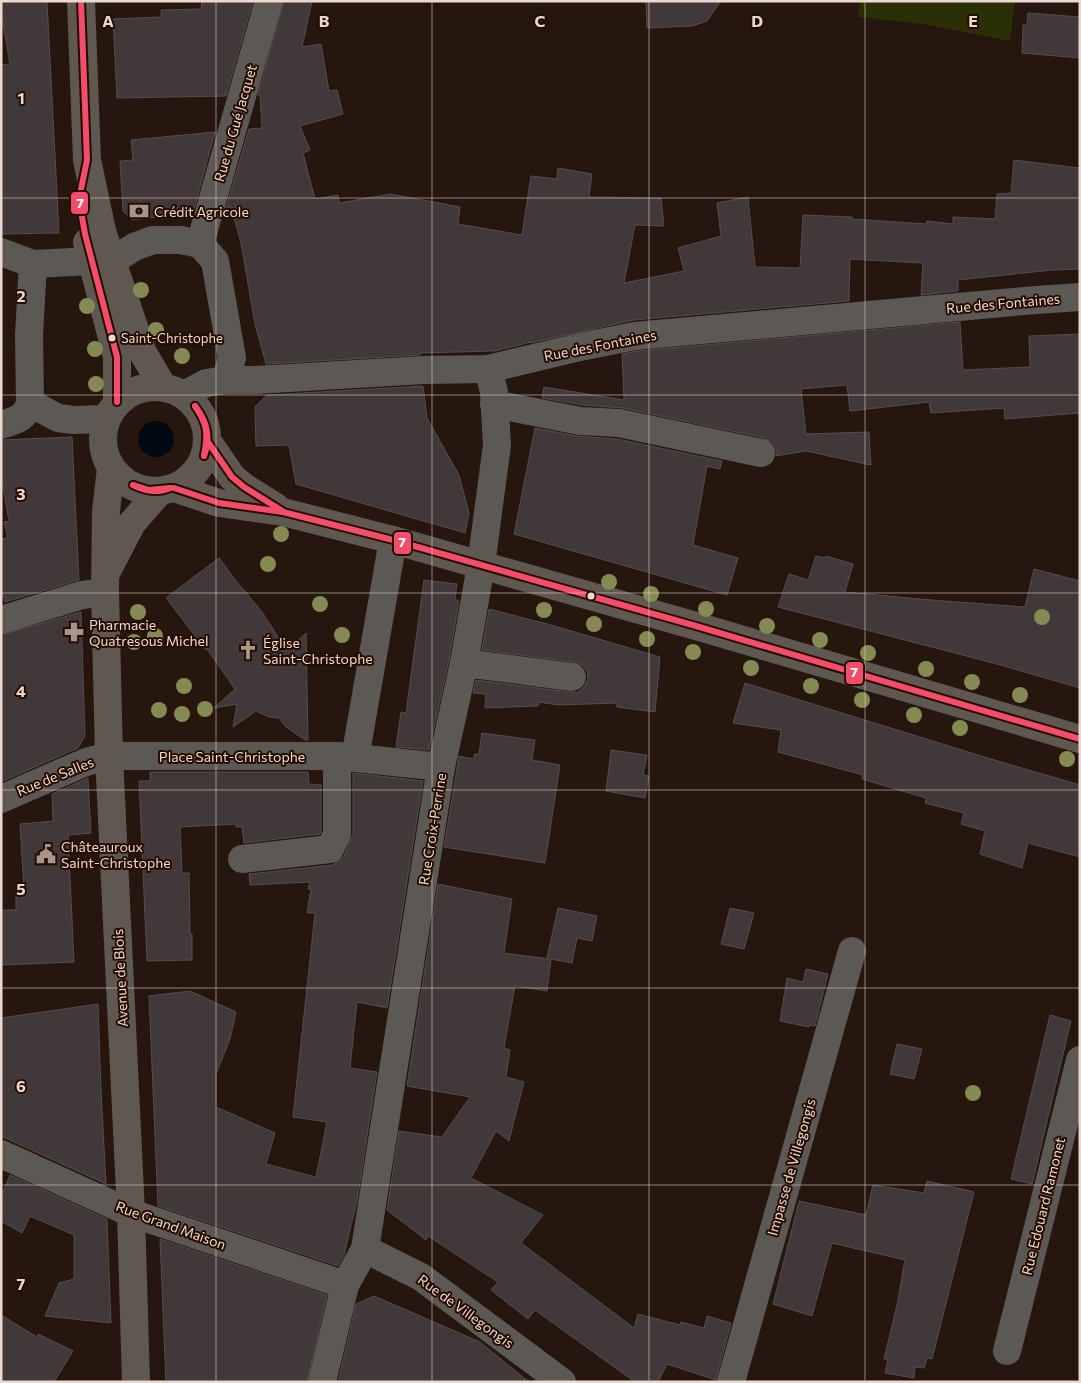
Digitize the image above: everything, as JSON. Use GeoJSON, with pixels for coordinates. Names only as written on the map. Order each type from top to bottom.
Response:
{"type":"FeatureCollection","features":[{"type":"Feature","properties":{"kind":"main road"},"geometry":{"type":"LineString","coordinates":[[81,1],[87,160],[79,199],[85,234],[102,261],[142,351],[174,391],[195,404],[202,415],[207,429],[208,442],[205,457],[198,470],[187,481],[167,490]]}},
{"type":"Feature","properties":{"kind":"main road"},"geometry":{"type":"LineString","coordinates":[[102,261],[117,357],[111,411],[103,432],[102,444],[110,468],[131,486],[145,491],[167,490],[218,503],[283,512],[393,540],[1080,739]]}},
{"type":"Feature","properties":{"kind":"main road"},"geometry":{"type":"LineString","coordinates":[[111,411],[131,392],[147,387],[174,391]]}},
{"type":"Feature","properties":{"kind":"main road"},"geometry":{"type":"LineString","coordinates":[[208,442],[232,476],[244,488],[283,512]]}},
{"type":"Feature","properties":{"kind":"main road","name":"Avenue de Blois"},"geometry":{"type":"LineString","coordinates":[[110,468],[106,511],[105,583],[109,756],[136,1382]]}},
{"type":"Feature","properties":{"kind":"main road","name":"Avenue de Blois"},"geometry":{"type":"LineString","coordinates":[[105,583],[132,523],[167,490]]}},
{"type":"Feature","properties":{"kind":"street","name":"Rue du Gué Jacquet"},"geometry":{"type":"LineString","coordinates":[[200,244],[269,1]]}},
{"type":"Feature","properties":{"kind":"street"},"geometry":{"type":"LineString","coordinates":[[1,252],[33,264],[102,261],[153,240],[181,240],[200,244],[215,261],[232,358],[226,380]]}},
{"type":"Feature","properties":{"kind":"street"},"geometry":{"type":"LineString","coordinates":[[1,425],[21,418],[28,410],[30,403],[29,335],[33,264]]}},
{"type":"Feature","properties":{"kind":"street","name":"Rue des Fontaines"},"geometry":{"type":"LineString","coordinates":[[174,391],[226,380],[424,370],[488,369],[635,336],[1080,297]]}},
{"type":"Feature","properties":{"kind":"street","name":"Rue Croix-Perrine"},"geometry":{"type":"LineString","coordinates":[[322,1382],[345,1285],[365,1249],[441,767],[464,663],[481,565],[497,445],[494,392],[488,369]]}},
{"type":"Feature","properties":{"kind":"street"},"geometry":{"type":"LineString","coordinates":[[30,403],[58,418],[74,420],[111,411]]}},
{"type":"Feature","properties":{"kind":"street"},"geometry":{"type":"LineString","coordinates":[[494,404],[580,421],[619,424],[761,453]]}},
{"type":"Feature","properties":{"kind":"street"},"geometry":{"type":"LineString","coordinates":[[242,859],[330,849],[337,834],[346,757],[393,540]]}},
{"type":"Feature","properties":{"kind":"street"},"geometry":{"type":"LineString","coordinates":[[1,620],[82,595],[105,583]]}},
{"type":"Feature","properties":{"kind":"street"},"geometry":{"type":"LineString","coordinates":[[464,663],[572,677]]}},
{"type":"Feature","properties":{"kind":"street","name":"Place Saint-Christophe"},"geometry":{"type":"LineString","coordinates":[[109,756],[346,757],[441,767]]}},
{"type":"Feature","properties":{"kind":"street","name":"Rue de Salles"},"geometry":{"type":"LineString","coordinates":[[1,798],[86,762],[109,756]]}},
{"type":"Feature","properties":{"kind":"street","name":"Impasse de Villegongis"},"geometry":{"type":"LineString","coordinates":[[731,1382],[852,951]]}},
{"type":"Feature","properties":{"kind":"street","name":"Rue Edouard Ramonet"},"geometry":{"type":"LineString","coordinates":[[1007,1351],[1080,1060]]}},
{"type":"Feature","properties":{"kind":"street","name":"Rue Grand Maison"},"geometry":{"type":"LineString","coordinates":[[1,1154],[130,1213],[345,1285]]}},
{"type":"Feature","properties":{"kind":"street","name":"Rue de Villegongis"},"geometry":{"type":"LineString","coordinates":[[365,1249],[421,1277],[562,1382]]}},
{"type":"Feature","properties":{"kind":"green space"},"geometry":{"type":"Polygon","coordinates":[[[860,1],[1015,1],[1010,41],[923,24],[858,17],[860,1]]]}},
{"type":"Feature","properties":{"kind":"shaded area"},"geometry":{"type":"Polygon","coordinates":[[[156,421],[168,427],[174,439],[168,451],[156,457],[144,451],[138,439],[144,427],[156,421]]]}},
{"type":"Feature","properties":{"kind":"building"},"geometry":{"type":"Polygon","coordinates":[[[1,1],[47,1],[59,233],[1,234],[1,65],[10,64],[1,12],[1,1]]]}},
{"type":"Feature","properties":{"kind":"building"},"geometry":{"type":"Polygon","coordinates":[[[202,1],[253,1],[226,96],[117,98],[113,19],[161,17],[161,10],[201,9],[202,1]]]}},
{"type":"Feature","properties":{"kind":"building"},"geometry":{"type":"Polygon","coordinates":[[[284,1],[312,1],[302,47],[321,44],[329,91],[337,90],[343,114],[300,126],[310,150],[303,153],[315,199],[338,195],[339,203],[391,194],[460,207],[458,224],[522,235],[531,176],[557,179],[558,168],[592,174],[589,197],[661,198],[664,226],[635,225],[624,283],[684,271],[678,248],[721,236],[717,203],[748,197],[755,267],[800,268],[803,215],[852,217],[852,219],[926,224],[927,221],[953,224],[953,217],[995,219],[997,194],[1011,193],[1014,160],[1080,168],[1080,269],[1052,270],[958,280],[958,291],[921,295],[923,263],[850,259],[849,301],[634,320],[494,351],[420,353],[420,355],[266,364],[255,324],[241,243],[231,207],[226,208],[249,129],[262,128],[260,95],[258,95],[284,1]]]}},
{"type":"Feature","properties":{"kind":"building"},"geometry":{"type":"Polygon","coordinates":[[[646,1],[721,1],[707,21],[692,26],[647,28],[646,1]]]}},
{"type":"Feature","properties":{"kind":"building"},"geometry":{"type":"Polygon","coordinates":[[[1028,13],[1080,17],[1080,58],[1022,53],[1023,25],[1027,24],[1028,13]]]}},
{"type":"Feature","properties":{"kind":"building"},"geometry":{"type":"Polygon","coordinates":[[[215,132],[193,213],[132,220],[123,211],[120,161],[133,160],[131,140],[215,132]]]}},
{"type":"Feature","properties":{"kind":"building"},"geometry":{"type":"Polygon","coordinates":[[[960,322],[963,370],[1030,367],[1029,336],[1080,334],[1080,413],[1005,419],[1004,408],[931,413],[929,402],[850,411],[847,385],[801,389],[806,434],[869,432],[871,465],[806,451],[776,456],[776,449],[772,442],[764,438],[622,408],[582,405],[542,398],[544,387],[624,400],[622,354],[637,351],[960,322]]]}},
{"type":"Feature","properties":{"kind":"building"},"geometry":{"type":"Polygon","coordinates":[[[423,386],[427,418],[459,475],[469,513],[465,533],[296,484],[289,445],[256,446],[255,407],[267,395],[423,386]]]}},
{"type":"Feature","properties":{"kind":"building"},"geometry":{"type":"Polygon","coordinates":[[[535,428],[577,436],[617,439],[722,461],[720,469],[707,466],[693,545],[738,558],[727,595],[514,534],[535,428]]]}},
{"type":"Feature","properties":{"kind":"building"},"geometry":{"type":"Polygon","coordinates":[[[72,437],[79,580],[5,602],[1,589],[1,539],[8,538],[4,522],[9,521],[1,475],[1,440],[72,437]]]}},
{"type":"Feature","properties":{"kind":"building"},"geometry":{"type":"Polygon","coordinates":[[[816,556],[825,558],[826,556],[853,564],[845,592],[1025,607],[1034,569],[1080,581],[1080,688],[997,664],[778,607],[789,574],[808,580],[816,556]]]}},
{"type":"Feature","properties":{"kind":"building","name":"Église Saint-Christophe"},"geometry":{"type":"Polygon","coordinates":[[[219,558],[262,612],[287,651],[306,633],[308,740],[305,740],[286,727],[279,718],[269,717],[256,711],[233,727],[237,704],[214,708],[235,689],[207,649],[166,598],[219,558]]]}},
{"type":"Feature","properties":{"kind":"building"},"geometry":{"type":"Polygon","coordinates":[[[424,580],[457,584],[455,599],[459,601],[449,660],[429,750],[396,747],[401,712],[406,713],[424,580]]]}},
{"type":"Feature","properties":{"kind":"building"},"geometry":{"type":"Polygon","coordinates":[[[489,609],[660,657],[655,712],[617,707],[617,703],[558,705],[539,702],[538,706],[485,708],[486,694],[473,693],[476,680],[578,692],[584,687],[588,679],[587,671],[582,665],[574,662],[482,650],[489,609]]]}},
{"type":"Feature","properties":{"kind":"building"},"geometry":{"type":"Polygon","coordinates":[[[81,612],[85,736],[78,748],[1,782],[1,635],[81,612]]]}},
{"type":"Feature","properties":{"kind":"building"},"geometry":{"type":"Polygon","coordinates":[[[745,683],[1080,785],[1080,857],[1028,843],[1022,868],[980,854],[985,831],[961,824],[964,813],[925,803],[926,798],[862,779],[863,775],[778,752],[781,730],[733,723],[745,683]]]}},
{"type":"Feature","properties":{"kind":"building"},"geometry":{"type":"Polygon","coordinates":[[[482,733],[535,740],[532,760],[560,765],[545,863],[444,847],[459,756],[473,759],[475,754],[479,754],[482,733]]]}},
{"type":"Feature","properties":{"kind":"building"},"geometry":{"type":"Polygon","coordinates":[[[611,750],[647,755],[643,775],[649,776],[645,798],[606,791],[611,750]]]}},
{"type":"Feature","properties":{"kind":"building"},"geometry":{"type":"Polygon","coordinates":[[[150,772],[308,772],[309,784],[321,785],[320,834],[244,843],[242,827],[236,827],[236,824],[180,827],[182,873],[189,873],[192,960],[147,961],[139,781],[150,781],[150,772]]]}},
{"type":"Feature","properties":{"kind":"building"},"geometry":{"type":"Polygon","coordinates":[[[353,773],[423,781],[387,1008],[357,1002],[350,1068],[377,1072],[357,1201],[344,1255],[338,1266],[158,1206],[149,996],[190,991],[236,1012],[230,1039],[216,1074],[216,1107],[275,1133],[266,1164],[316,1177],[327,1122],[293,1117],[315,913],[307,913],[311,889],[308,889],[310,882],[250,885],[249,874],[332,865],[339,861],[344,856],[353,834],[353,773]]]}},
{"type":"Feature","properties":{"kind":"building"},"geometry":{"type":"Polygon","coordinates":[[[88,778],[91,833],[68,835],[74,962],[1,965],[1,910],[16,910],[16,890],[24,889],[20,824],[53,821],[52,794],[88,778]]]}},
{"type":"Feature","properties":{"kind":"building"},"geometry":{"type":"Polygon","coordinates":[[[438,884],[512,899],[504,953],[549,959],[547,958],[558,908],[597,916],[592,941],[577,938],[572,963],[551,959],[547,991],[515,986],[504,1048],[510,1050],[506,1077],[524,1082],[509,1141],[496,1131],[471,1178],[543,1215],[521,1243],[634,1328],[638,1314],[680,1325],[681,1322],[704,1328],[707,1316],[731,1323],[716,1380],[667,1364],[658,1382],[635,1382],[535,1310],[528,1319],[491,1290],[498,1282],[428,1236],[426,1240],[387,1210],[399,1131],[442,1137],[470,1097],[407,1086],[438,884]]]}},
{"type":"Feature","properties":{"kind":"building"},"geometry":{"type":"Polygon","coordinates":[[[730,908],[754,913],[744,949],[721,944],[730,908]]]}},
{"type":"Feature","properties":{"kind":"building"},"geometry":{"type":"Polygon","coordinates":[[[806,969],[828,974],[815,1026],[809,1025],[809,1027],[780,1021],[787,978],[803,982],[806,969]]]}},
{"type":"Feature","properties":{"kind":"building"},"geometry":{"type":"Polygon","coordinates":[[[98,1004],[106,1184],[1,1136],[1,1018],[98,1004]]]}},
{"type":"Feature","properties":{"kind":"building"},"geometry":{"type":"Polygon","coordinates":[[[1050,1015],[1071,1021],[1032,1184],[1011,1179],[1050,1015]]]}},
{"type":"Feature","properties":{"kind":"building"},"geometry":{"type":"Polygon","coordinates":[[[897,1044],[922,1049],[914,1079],[890,1074],[897,1044]]]}},
{"type":"Feature","properties":{"kind":"building"},"geometry":{"type":"Polygon","coordinates":[[[10,1175],[107,1219],[111,1323],[45,1316],[59,1283],[74,1279],[74,1235],[30,1216],[22,1233],[1,1221],[1,1196],[10,1175]]]}},
{"type":"Feature","properties":{"kind":"building"},"geometry":{"type":"Polygon","coordinates":[[[927,1181],[974,1192],[932,1359],[927,1358],[924,1368],[915,1367],[914,1378],[885,1373],[888,1359],[884,1359],[897,1305],[905,1260],[832,1243],[812,1316],[773,1304],[799,1201],[866,1215],[873,1185],[924,1193],[927,1181]]]}},
{"type":"Feature","properties":{"kind":"building"},"geometry":{"type":"Polygon","coordinates":[[[160,1239],[327,1295],[307,1382],[166,1382],[160,1239]]]}},
{"type":"Feature","properties":{"kind":"building"},"geometry":{"type":"Polygon","coordinates":[[[374,1296],[480,1342],[529,1382],[338,1382],[356,1304],[374,1296]]]}},
{"type":"Feature","properties":{"kind":"building"},"geometry":{"type":"Polygon","coordinates":[[[1,1315],[37,1337],[38,1334],[73,1351],[54,1382],[1,1382],[1,1315]]]}},
{"type":"Feature","properties":{"kind":"transit line","name":"7"},"geometry":{"type":"LineString","coordinates":[[81,1],[87,160],[79,199],[85,234],[117,357],[117,402]]}},
{"type":"Feature","properties":{"kind":"transit line","name":"7"},"geometry":{"type":"LineString","coordinates":[[195,406],[207,430],[204,456]]}},
{"type":"Feature","properties":{"kind":"transit line","name":"7"},"geometry":{"type":"LineString","coordinates":[[195,406],[205,424],[206,442],[204,456]]}},
{"type":"Feature","properties":{"kind":"transit line","name":"7"},"geometry":{"type":"LineString","coordinates":[[208,442],[232,477],[244,487],[284,512]]}},
{"type":"Feature","properties":{"kind":"transit line","name":"7"},"geometry":{"type":"LineString","coordinates":[[133,485],[149,490],[170,488]]}},
{"type":"Feature","properties":{"kind":"transit line","name":"7"},"geometry":{"type":"LineString","coordinates":[[133,485],[151,491],[170,488]]}},
{"type":"Feature","properties":{"kind":"transit line","name":"7"},"geometry":{"type":"LineString","coordinates":[[174,488],[219,503],[283,512],[393,540],[696,626],[1080,739]]}},
{"type":"Feature","properties":{"kind":"place","name":"Crédit Agricole"},"geometry":{"type":"Point","coordinates":[139,211]}},
{"type":"Feature","properties":{"kind":"place","name":"Saint-Christophe"},"geometry":{"type":"Point","coordinates":[112,338]}},
{"type":"Feature","properties":{"kind":"place","name":"Pharmacie Quatresous Michel"},"geometry":{"type":"Point","coordinates":[74,632]}},
{"type":"Feature","properties":{"kind":"place","name":"Église Saint-Christophe"},"geometry":{"type":"Point","coordinates":[248,650]}},
{"type":"Feature","properties":{"kind":"place","name":"Châteauroux Saint-Christophe"},"geometry":{"type":"Point","coordinates":[46,854]}}]}
